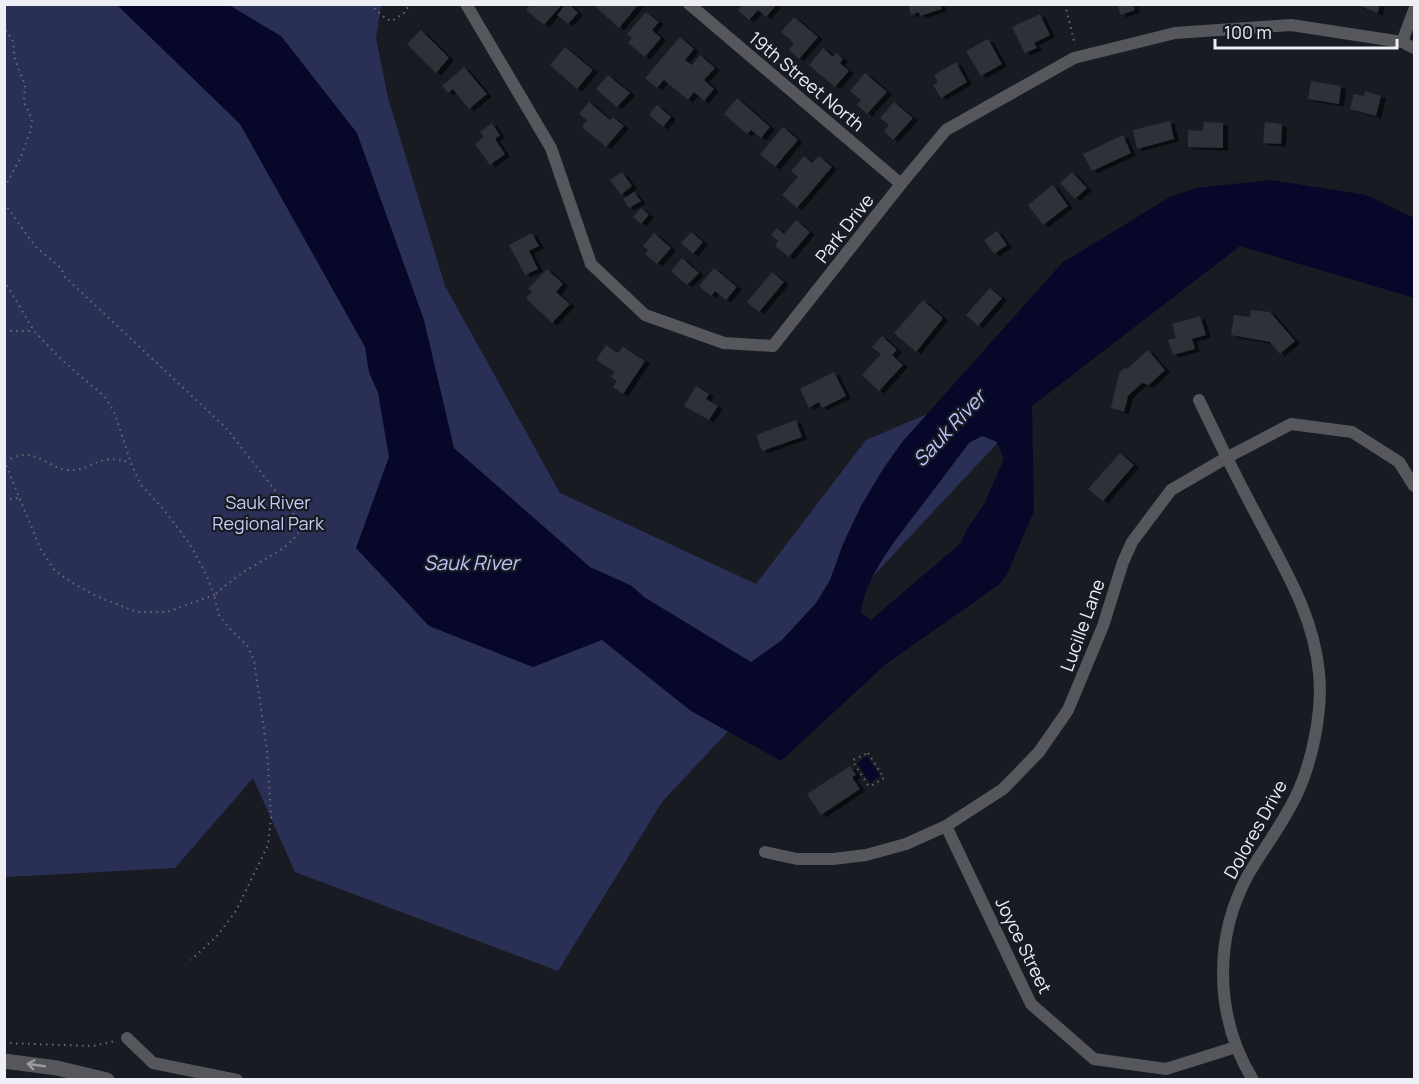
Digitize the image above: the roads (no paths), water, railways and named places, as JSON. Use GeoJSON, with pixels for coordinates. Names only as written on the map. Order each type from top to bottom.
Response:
{"type":"FeatureCollection","features":[{"type":"Feature","properties":{"kind":"street","name":"Park Drive"},"geometry":{"type":"LineString","coordinates":[[466,4],[551,148],[591,264],[645,315],[724,343],[773,346],[946,130],[1074,58],[1175,33],[1292,25],[1402,42],[1414,48]]}},
{"type":"Feature","properties":{"kind":"street","name":"19th Street North"},"geometry":{"type":"LineString","coordinates":[[689,4],[901,184]]}},
{"type":"Feature","properties":{"kind":"street"},"geometry":{"type":"LineString","coordinates":[[1402,42],[1414,10]]}},
{"type":"Feature","properties":{"kind":"street","name":"Dolores Drive"},"geometry":{"type":"LineString","coordinates":[[1199,400],[1226,458],[1296,591],[1308,619],[1319,675],[1318,710],[1307,767],[1296,796],[1247,877],[1236,902],[1229,928],[1222,980],[1228,1020],[1236,1047],[1253,1080]]}},
{"type":"Feature","properties":{"kind":"street","name":"Lucille Lane"},"geometry":{"type":"LineString","coordinates":[[765,852],[797,859],[833,859],[866,855],[906,844],[946,825],[1004,789],[1039,752],[1068,710],[1103,626],[1123,562],[1132,542],[1171,490],[1226,458],[1291,424],[1352,432],[1399,462],[1414,486]]}},
{"type":"Feature","properties":{"kind":"street","name":"Joyce Street"},"geometry":{"type":"LineString","coordinates":[[946,825],[1031,1004],[1094,1059],[1166,1069],[1236,1047]]}},
{"type":"Feature","properties":{"kind":"street"},"geometry":{"type":"LineString","coordinates":[[127,1038],[153,1063],[237,1080]]}},
{"type":"Feature","properties":{"kind":"street"},"geometry":{"type":"LineString","coordinates":[[4,1061],[57,1068],[107,1080]]}},
{"type":"Feature","properties":{"kind":"water","name":"Sauk River"},"geometry":{"type":"Polygon","coordinates":[[[117,5],[229,5],[281,36],[357,133],[424,320],[454,448],[590,567],[632,586],[644,597],[751,662],[782,640],[816,603],[830,580],[843,544],[861,506],[903,441],[1062,263],[1170,197],[1196,188],[1271,180],[1366,195],[1414,218],[1414,298],[1240,246],[1032,406],[1034,511],[1007,574],[1000,584],[886,664],[781,761],[691,711],[602,640],[533,667],[429,626],[356,548],[389,457],[378,393],[369,372],[365,347],[240,124],[117,5]],[[982,436],[969,443],[882,560],[868,586],[861,613],[871,620],[961,543],[984,504],[1004,459],[997,442],[982,436]]]}},
{"type":"Feature","properties":{"kind":"water"},"geometry":{"type":"Polygon","coordinates":[[[867,756],[880,776],[870,783],[857,763],[867,756]]]}},
{"type":"Feature","properties":{"kind":"park label","name":"Sauk River Regional Park"},"geometry":{"type":"Point","coordinates":[268,512]}}]}
